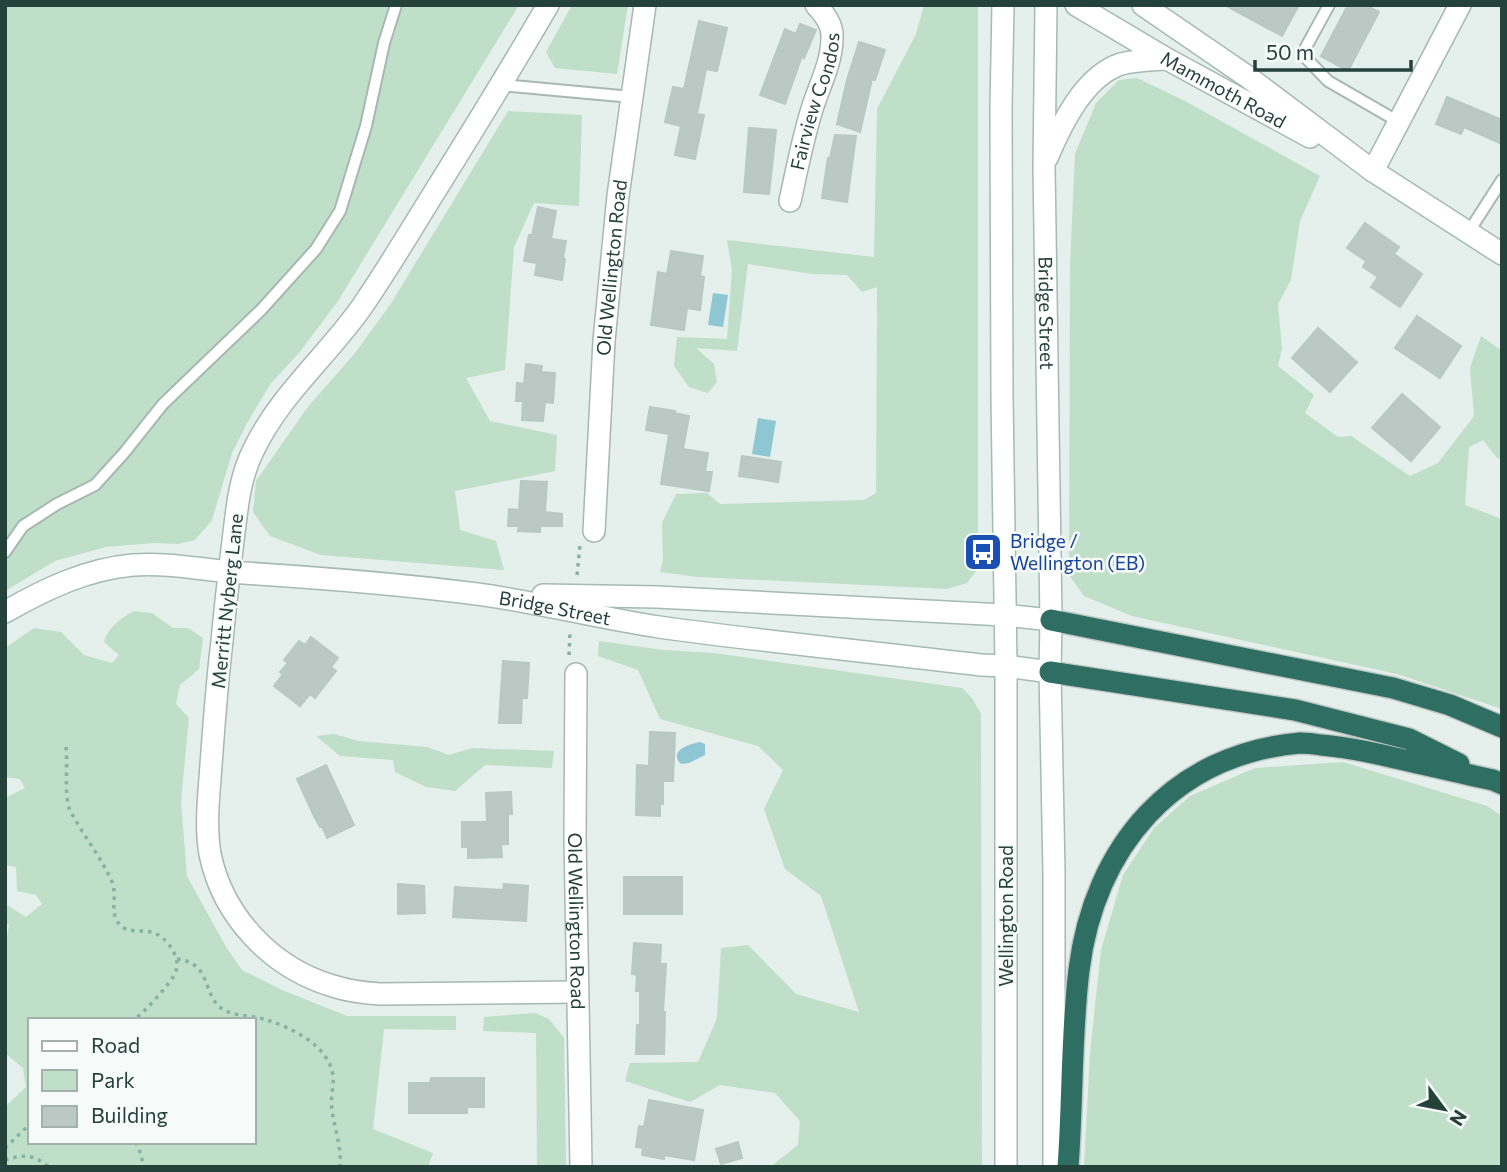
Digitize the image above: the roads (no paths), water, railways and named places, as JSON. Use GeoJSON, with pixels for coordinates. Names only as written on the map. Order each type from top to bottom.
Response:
{"type":"FeatureCollection","features":[{"type":"Feature","properties":{"kind":"highway"},"geometry":{"type":"LineString","coordinates":[[1051,620],[1392,688],[1450,705],[1502,727]]}},
{"type":"Feature","properties":{"kind":"highway"},"geometry":{"type":"LineString","coordinates":[[1050,672],[1295,710],[1409,739],[1497,782]]}},
{"type":"Feature","properties":{"kind":"highway"},"geometry":{"type":"LineString","coordinates":[[1068,1167],[1074,1021],[1079,968],[1090,916],[1118,853],[1142,819],[1159,802],[1199,772],[1223,762],[1256,751],[1302,743],[1351,747],[1497,782]]}},
{"type":"Feature","properties":{"kind":"street","name":"Merritt Nyberg Lane"},"geometry":{"type":"LineString","coordinates":[[548,5],[396,255],[366,300],[265,428],[245,467],[239,492],[229,572],[215,708],[208,828],[216,875],[237,918],[270,953],[310,978],[355,992],[380,994],[577,992]]}},
{"type":"Feature","properties":{"kind":"street","name":"Old Wellington Road"},"geometry":{"type":"LineString","coordinates":[[594,531],[604,341],[618,196],[645,5]]}},
{"type":"Feature","properties":{"kind":"street","name":"Fairview Condos"},"geometry":{"type":"LineString","coordinates":[[790,201],[800,153],[830,58],[833,36],[829,22],[816,5]]}},
{"type":"Feature","properties":{"kind":"street"},"geometry":{"type":"LineString","coordinates":[[1003,5],[1001,121],[1006,666]]}},
{"type":"Feature","properties":{"kind":"street","name":"Bridge Street"},"geometry":{"type":"LineString","coordinates":[[5,612],[56,585],[80,576],[134,565],[159,565],[478,594],[658,626],[1050,672],[1044,166],[1045,5]]}},
{"type":"Feature","properties":{"kind":"street","name":"Mammoth Road"},"geometry":{"type":"LineString","coordinates":[[1076,5],[1167,59],[1373,172],[1502,254]]}},
{"type":"Feature","properties":{"kind":"street","name":"Mammoth Road"},"geometry":{"type":"LineString","coordinates":[[1143,5],[1248,77],[1373,172]]}},
{"type":"Feature","properties":{"kind":"street"},"geometry":{"type":"LineString","coordinates":[[1373,172],[1460,5]]}},
{"type":"Feature","properties":{"kind":"street"},"geometry":{"type":"LineString","coordinates":[[1044,166],[1059,131],[1075,104],[1100,76],[1118,65],[1139,60],[1167,59]]}},
{"type":"Feature","properties":{"kind":"street","name":"Bridge Street"},"geometry":{"type":"LineString","coordinates":[[478,594],[657,597],[1004,615],[1051,620]]}},
{"type":"Feature","properties":{"kind":"street","name":"Wellington Road"},"geometry":{"type":"LineString","coordinates":[[1006,666],[1006,1167]]}},
{"type":"Feature","properties":{"kind":"street"},"geometry":{"type":"LineString","coordinates":[[1050,672],[1054,872],[1054,1167]]}},
{"type":"Feature","properties":{"kind":"street","name":"Old Wellington Road"},"geometry":{"type":"LineString","coordinates":[[576,674],[577,992],[581,1167]]}},
{"type":"Feature","properties":{"kind":"lane"},"geometry":{"type":"LineString","coordinates":[[5,552],[23,526],[57,504],[95,485],[163,404],[261,310],[316,249],[340,211],[366,126],[384,43],[396,5]]}},
{"type":"Feature","properties":{"kind":"lane"},"geometry":{"type":"LineString","coordinates":[[1329,5],[1306,47],[1306,58],[1328,81],[1399,122]]}},
{"type":"Feature","properties":{"kind":"lane"},"geometry":{"type":"LineString","coordinates":[[501,85],[632,97]]}},
{"type":"Feature","properties":{"kind":"lane"},"geometry":{"type":"LineString","coordinates":[[1468,233],[1502,180]]}},
{"type":"Feature","properties":{"kind":"water"},"geometry":{"type":"Polygon","coordinates":[[[713,293],[728,295],[723,327],[708,325],[713,293]]]}},
{"type":"Feature","properties":{"kind":"water"},"geometry":{"type":"Polygon","coordinates":[[[758,418],[776,421],[770,457],[752,454],[758,418]]]}},
{"type":"Feature","properties":{"kind":"water"},"geometry":{"type":"Polygon","coordinates":[[[700,742],[705,744],[705,755],[681,764],[678,752],[686,746],[700,742]]]}},
{"type":"Feature","properties":{"kind":"place","name":"Bridge / Wellington (EB)"},"geometry":{"type":"Point","coordinates":[983,552]}}]}
